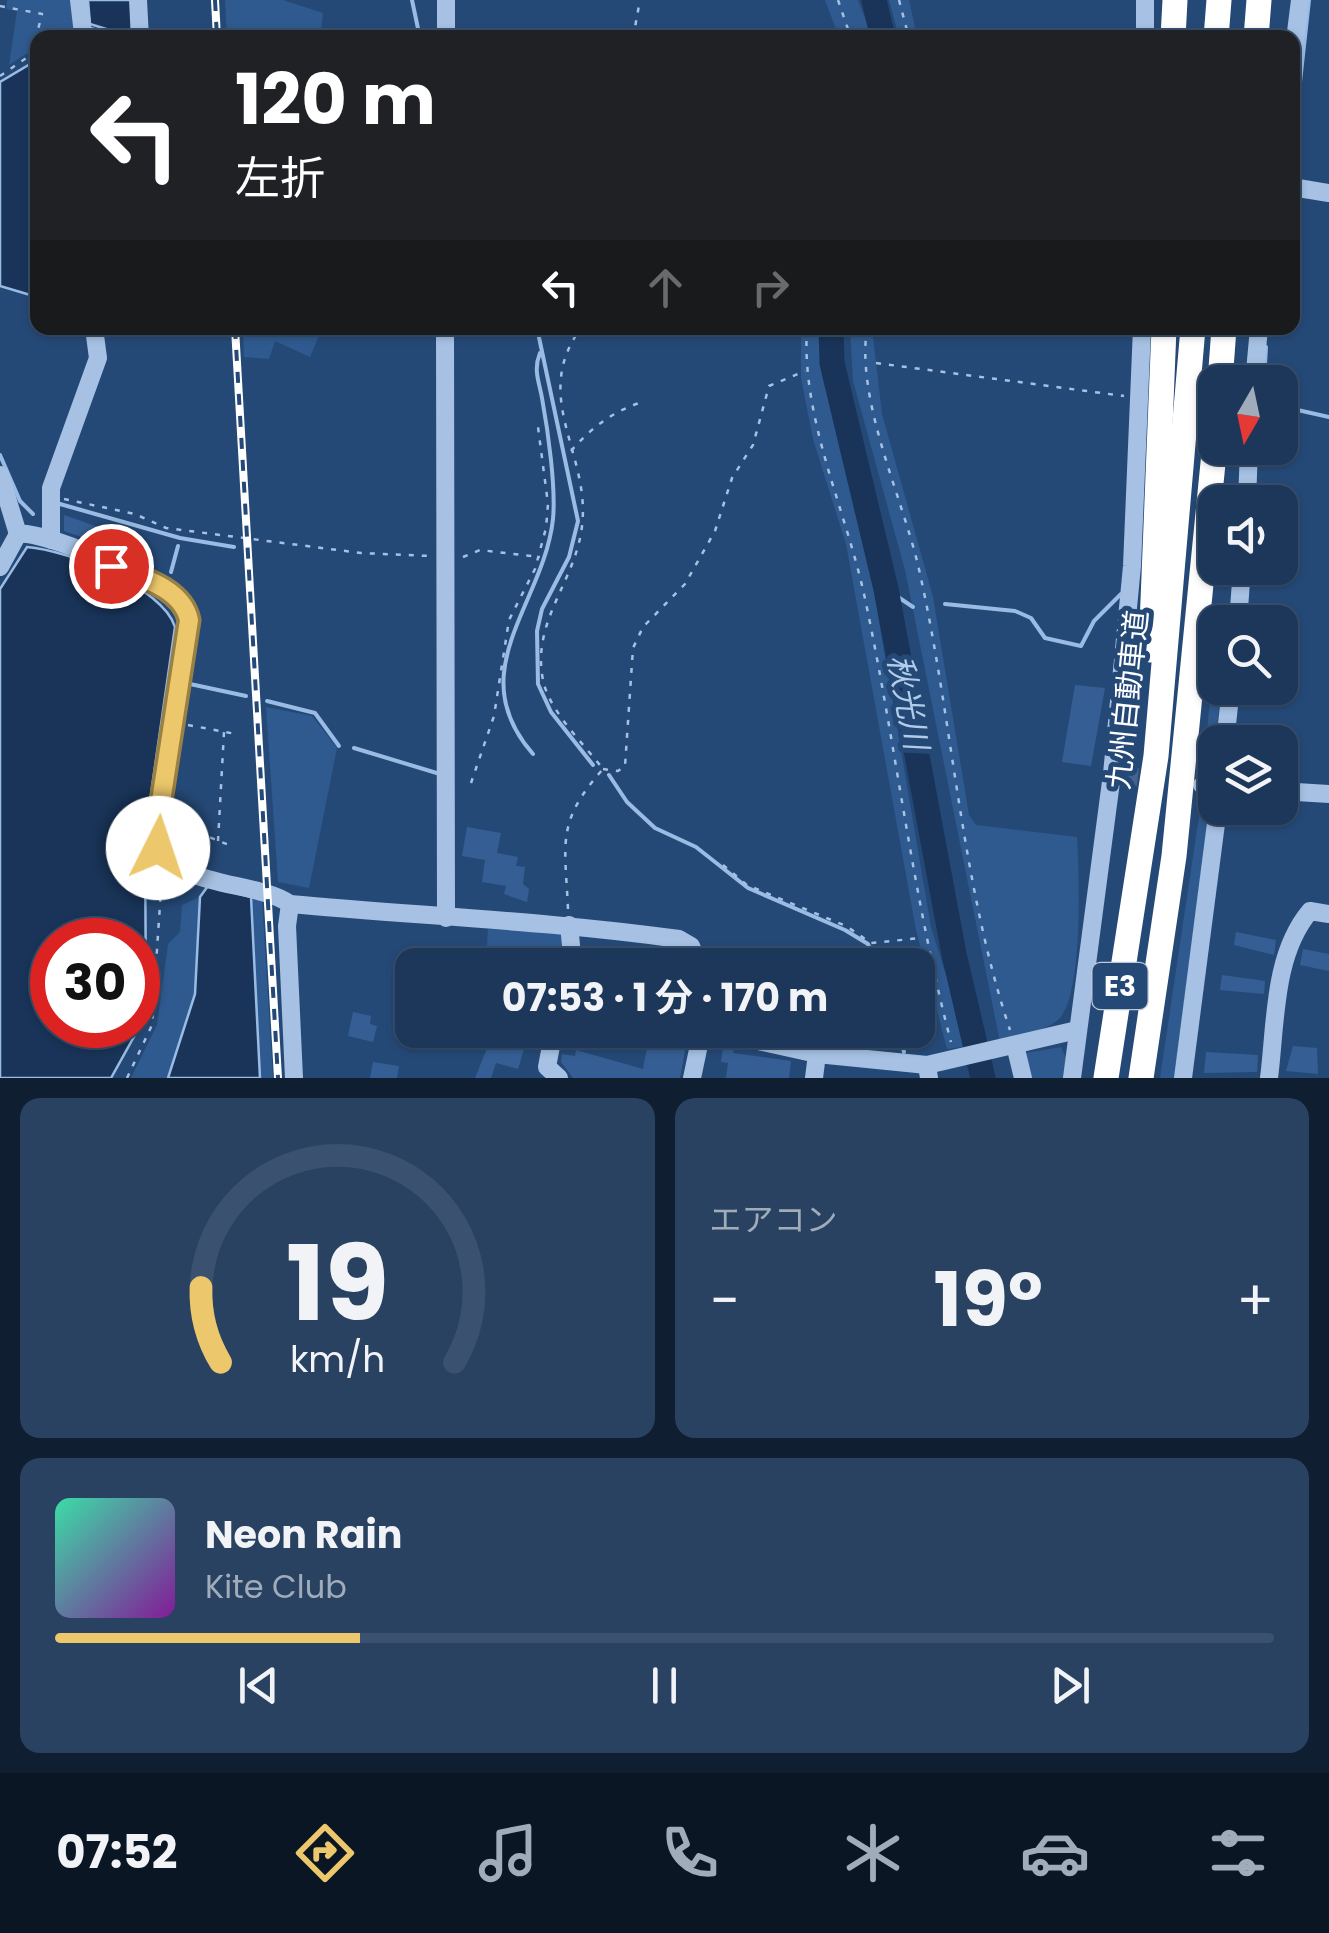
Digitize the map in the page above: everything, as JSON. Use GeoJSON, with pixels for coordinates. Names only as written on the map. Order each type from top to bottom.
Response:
{"type":"FeatureCollection","features":[{"type":"Feature","properties":{"kind":"highway"},"geometry":{"type":"LineString","coordinates":[[1164,0],[1165,30]]}},
{"type":"Feature","properties":{"kind":"highway"},"geometry":{"type":"LineString","coordinates":[[1174,30],[1176,0]]}},
{"type":"Feature","properties":{"kind":"highway"},"geometry":{"type":"LineString","coordinates":[[1248,30],[1250,0]]}},
{"type":"Feature","properties":{"kind":"highway"},"geometry":{"type":"LineString","coordinates":[[1257,30],[1259,0]]}},
{"type":"Feature","properties":{"kind":"highway"},"geometry":{"type":"LineString","coordinates":[[1216,30],[1218,1]]}},
{"type":"Feature","properties":{"kind":"highway"},"geometry":{"type":"LineString","coordinates":[[1135,894],[1152,640],[1164,335]]}},
{"type":"Feature","properties":{"kind":"highway","name":"九州自動車道"},"geometry":{"type":"LineString","coordinates":[[1106,1078],[1168,653],[1192,335]]}},
{"type":"Feature","properties":{"kind":"highway"},"geometry":{"type":"LineString","coordinates":[[1221,365],[1223,335]]}},
{"type":"Feature","properties":{"kind":"highway","name":"九州自動車道"},"geometry":{"type":"LineString","coordinates":[[1141,1078],[1174,856],[1213,465]]}},
{"type":"Feature","properties":{"kind":"street"},"geometry":{"type":"LineString","coordinates":[[79,0],[82,30]]}},
{"type":"Feature","properties":{"kind":"street"},"geometry":{"type":"LineString","coordinates":[[138,0],[140,30]]}},
{"type":"Feature","properties":{"kind":"street"},"geometry":{"type":"LineString","coordinates":[[446,0],[446,30]]}},
{"type":"Feature","properties":{"kind":"street"},"geometry":{"type":"LineString","coordinates":[[1145,0],[1145,30]]}},
{"type":"Feature","properties":{"kind":"street"},"geometry":{"type":"LineString","coordinates":[[1296,30],[1300,0]]}},
{"type":"Feature","properties":{"kind":"street"},"geometry":{"type":"LineString","coordinates":[[1300,189],[1329,193]]}},
{"type":"Feature","properties":{"kind":"street"},"geometry":{"type":"LineString","coordinates":[[50,540],[51,496],[98,358],[99,335]]}},
{"type":"Feature","properties":{"kind":"street"},"geometry":{"type":"LineString","coordinates":[[445,335],[446,918]]}},
{"type":"Feature","properties":{"kind":"street"},"geometry":{"type":"LineString","coordinates":[[1072,1078],[1116,774],[1132,566],[1142,335]]}},
{"type":"Feature","properties":{"kind":"street"},"geometry":{"type":"LineString","coordinates":[[1256,365],[1258,335]]}},
{"type":"Feature","properties":{"kind":"street"},"geometry":{"type":"LineString","coordinates":[[0,475],[18,534],[0,567]]}},
{"type":"Feature","properties":{"kind":"street"},"geometry":{"type":"LineString","coordinates":[[18,534],[50,540],[174,594],[186,608],[189,620],[159,816],[158,848],[167,859],[229,888],[278,895],[290,904],[569,925],[679,938],[692,948]]}},
{"type":"Feature","properties":{"kind":"street"},"geometry":{"type":"LineString","coordinates":[[1298,792],[1329,794]]}},
{"type":"Feature","properties":{"kind":"street"},"geometry":{"type":"LineString","coordinates":[[1184,1078],[1216,825]]}},
{"type":"Feature","properties":{"kind":"street"},"geometry":{"type":"LineString","coordinates":[[290,904],[294,1078]]}},
{"type":"Feature","properties":{"kind":"street"},"geometry":{"type":"LineString","coordinates":[[1269,1078],[1283,968],[1292,935],[1310,911],[1329,914]]}},
{"type":"Feature","properties":{"kind":"street"},"geometry":{"type":"LineString","coordinates":[[569,925],[571,948]]}},
{"type":"Feature","properties":{"kind":"street"},"geometry":{"type":"LineString","coordinates":[[790,1048],[928,1071],[958,1058],[1077,1030]]}},
{"type":"Feature","properties":{"kind":"street"},"geometry":{"type":"LineString","coordinates":[[1011,1046],[1023,1078]]}},
{"type":"Feature","properties":{"kind":"street"},"geometry":{"type":"LineString","coordinates":[[551,1048],[547,1067],[559,1078]]}},
{"type":"Feature","properties":{"kind":"street"},"geometry":{"type":"LineString","coordinates":[[692,1078],[698,1048]]}},
{"type":"Feature","properties":{"kind":"street"},"geometry":{"type":"LineString","coordinates":[[814,1078],[817,1054]]}},
{"type":"Feature","properties":{"kind":"path"},"geometry":{"type":"LineString","coordinates":[[634,30],[640,0]]}},
{"type":"Feature","properties":{"kind":"path"},"geometry":{"type":"LineString","coordinates":[[838,0],[848,30]]}},
{"type":"Feature","properties":{"kind":"path"},"geometry":{"type":"LineString","coordinates":[[899,0],[907,30]]}},
{"type":"Feature","properties":{"kind":"path"},"geometry":{"type":"LineString","coordinates":[[0,6],[42,14],[38,30]]}},
{"type":"Feature","properties":{"kind":"path"},"geometry":{"type":"LineString","coordinates":[[0,76],[30,54]]}},
{"type":"Feature","properties":{"kind":"path"},"geometry":{"type":"LineString","coordinates":[[577,335],[560,363],[560,398],[583,524],[545,628],[543,682],[603,768],[618,771],[624,766],[629,740],[628,668],[639,635],[685,584],[715,531],[732,478],[753,446],[769,386],[807,370]]}},
{"type":"Feature","properties":{"kind":"path"},"geometry":{"type":"LineString","coordinates":[[807,335],[807,370],[875,647],[924,938],[958,1058]]}},
{"type":"Feature","properties":{"kind":"path"},"geometry":{"type":"LineString","coordinates":[[867,335],[866,366],[918,564],[978,897],[1011,1046]]}},
{"type":"Feature","properties":{"kind":"path"},"geometry":{"type":"LineString","coordinates":[[876,363],[1141,398]]}},
{"type":"Feature","properties":{"kind":"path"},"geometry":{"type":"LineString","coordinates":[[571,450],[592,427],[618,410],[642,402]]}},
{"type":"Feature","properties":{"kind":"path"},"geometry":{"type":"LineString","coordinates":[[471,783],[494,716],[509,620],[540,557],[548,504],[538,427]]}},
{"type":"Feature","properties":{"kind":"path"},"geometry":{"type":"LineString","coordinates":[[51,496],[134,514],[166,528],[361,554],[464,557],[480,550],[540,557]]}},
{"type":"Feature","properties":{"kind":"path"},"geometry":{"type":"LineString","coordinates":[[174,722],[236,734]]}},
{"type":"Feature","properties":{"kind":"path"},"geometry":{"type":"LineString","coordinates":[[218,841],[224,732]]}},
{"type":"Feature","properties":{"kind":"path"},"geometry":{"type":"LineString","coordinates":[[569,925],[565,828],[582,792],[603,768]]}},
{"type":"Feature","properties":{"kind":"path"},"geometry":{"type":"LineString","coordinates":[[159,816],[230,845]]}},
{"type":"Feature","properties":{"kind":"path"},"geometry":{"type":"LineString","coordinates":[[126,1078],[152,1025],[160,879],[167,859]]}},
{"type":"Feature","properties":{"kind":"path"},"geometry":{"type":"LineString","coordinates":[[723,865],[747,885],[846,926],[871,943],[924,938]]}},
{"type":"Feature","properties":{"kind":"shaded area"},"geometry":{"type":"Polygon","coordinates":[[[7,0],[74,0],[76,30],[30,30],[30,52],[9,65],[17,11],[6,9],[7,0]]]}},
{"type":"Feature","properties":{"kind":"shaded area"},"geometry":{"type":"Polygon","coordinates":[[[88,0],[132,0],[132,30],[109,30],[90,24],[88,0]]]}},
{"type":"Feature","properties":{"kind":"shaded area"},"geometry":{"type":"Polygon","coordinates":[[[225,0],[283,0],[323,13],[321,30],[227,30],[225,0]]]}},
{"type":"Feature","properties":{"kind":"shaded area"},"geometry":{"type":"Polygon","coordinates":[[[825,0],[858,0],[869,30],[836,30],[825,0]]]}},
{"type":"Feature","properties":{"kind":"shaded area"},"geometry":{"type":"Polygon","coordinates":[[[889,0],[909,0],[915,30],[897,30],[889,0]]]}},
{"type":"Feature","properties":{"kind":"shaded area"},"geometry":{"type":"Polygon","coordinates":[[[30,64],[30,295],[0,286],[0,82],[30,64]]]}},
{"type":"Feature","properties":{"kind":"shaded area"},"geometry":{"type":"Polygon","coordinates":[[[243,335],[319,335],[310,357],[275,341],[269,359],[244,357],[243,335]]]}},
{"type":"Feature","properties":{"kind":"shaded area"},"geometry":{"type":"Polygon","coordinates":[[[801,335],[821,335],[820,359],[873,586],[931,927],[968,1046],[947,1049],[935,1003],[935,948],[921,948],[916,930],[846,544],[813,439],[801,378],[801,335]]]}},
{"type":"Feature","properties":{"kind":"shaded area"},"geometry":{"type":"Polygon","coordinates":[[[850,335],[873,335],[882,414],[933,597],[969,815],[976,825],[1077,837],[1078,933],[1066,1007],[1052,1024],[1000,1042],[905,570],[853,381],[850,335]]]}},
{"type":"Feature","properties":{"kind":"shaded area"},"geometry":{"type":"Polygon","coordinates":[[[27,547],[65,555],[112,573],[152,598],[167,612],[175,627],[145,836],[145,918],[30,918],[30,1048],[128,1048],[111,1078],[0,1078],[0,589],[27,547]]]}},
{"type":"Feature","properties":{"kind":"shaded area"},"geometry":{"type":"Polygon","coordinates":[[[1209,705],[1219,705],[1217,725],[1208,725],[1209,705]]]}},
{"type":"Feature","properties":{"kind":"shaded area"},"geometry":{"type":"Polygon","coordinates":[[[266,707],[312,716],[337,748],[309,888],[278,882],[266,707]]]}},
{"type":"Feature","properties":{"kind":"shaded area"},"geometry":{"type":"Polygon","coordinates":[[[1198,823],[1208,825],[1174,1078],[1160,1078],[1198,823]]]}},
{"type":"Feature","properties":{"kind":"shaded area"},"geometry":{"type":"Polygon","coordinates":[[[208,886],[251,897],[260,1078],[168,1078],[195,994],[200,897],[208,886]]]}},
{"type":"Feature","properties":{"kind":"shaded area"},"geometry":{"type":"Polygon","coordinates":[[[200,897],[195,994],[168,1078],[131,1078],[146,1048],[160,1048],[160,1003],[168,944],[180,932],[182,905],[200,897]]]}},
{"type":"Feature","properties":{"kind":"shaded area"},"geometry":{"type":"Polygon","coordinates":[[[251,897],[262,900],[273,1078],[260,1078],[251,897]]]}},
{"type":"Feature","properties":{"kind":"shaded area"},"geometry":{"type":"Polygon","coordinates":[[[558,928],[564,934],[565,948],[487,948],[488,929],[558,928]]]}},
{"type":"Feature","properties":{"kind":"shaded area"},"geometry":{"type":"Polygon","coordinates":[[[1061,1047],[1066,1058],[1063,1078],[1032,1078],[1026,1053],[1061,1047]]]}},
{"type":"Feature","properties":{"kind":"building"},"geometry":{"type":"Polygon","coordinates":[[[64,515],[101,528],[96,542],[64,531],[64,515]]]}},
{"type":"Feature","properties":{"kind":"building"},"geometry":{"type":"Polygon","coordinates":[[[1075,685],[1105,688],[1091,766],[1062,762],[1075,685]]]}},
{"type":"Feature","properties":{"kind":"building"},"geometry":{"type":"Polygon","coordinates":[[[467,827],[501,833],[497,853],[518,857],[516,866],[525,867],[527,902],[504,894],[506,886],[482,882],[485,860],[462,856],[467,827]]]}},
{"type":"Feature","properties":{"kind":"building"},"geometry":{"type":"Polygon","coordinates":[[[1236,932],[1276,940],[1274,955],[1234,945],[1236,932]]]}},
{"type":"Feature","properties":{"kind":"building"},"geometry":{"type":"Polygon","coordinates":[[[1303,949],[1329,954],[1329,971],[1300,965],[1303,949]]]}},
{"type":"Feature","properties":{"kind":"building"},"geometry":{"type":"Polygon","coordinates":[[[1222,975],[1265,981],[1264,994],[1220,990],[1222,975]]]}},
{"type":"Feature","properties":{"kind":"building"},"geometry":{"type":"Polygon","coordinates":[[[353,1012],[371,1016],[370,1024],[377,1026],[373,1042],[348,1036],[353,1012]]]}},
{"type":"Feature","properties":{"kind":"building"},"geometry":{"type":"Polygon","coordinates":[[[1293,1046],[1317,1048],[1318,1074],[1286,1071],[1293,1046]]]}},
{"type":"Feature","properties":{"kind":"building"},"geometry":{"type":"Polygon","coordinates":[[[487,1048],[524,1048],[518,1069],[496,1063],[491,1078],[475,1078],[487,1048]]]}},
{"type":"Feature","properties":{"kind":"building"},"geometry":{"type":"Polygon","coordinates":[[[647,1048],[685,1050],[680,1078],[573,1078],[561,1062],[562,1054],[575,1056],[576,1050],[643,1069],[647,1048]]]}},
{"type":"Feature","properties":{"kind":"building"},"geometry":{"type":"Polygon","coordinates":[[[723,1048],[791,1061],[789,1078],[726,1078],[728,1063],[721,1062],[723,1048]]]}},
{"type":"Feature","properties":{"kind":"building"},"geometry":{"type":"Polygon","coordinates":[[[1206,1052],[1258,1055],[1257,1072],[1204,1073],[1206,1052]]]}},
{"type":"Feature","properties":{"kind":"building"},"geometry":{"type":"Polygon","coordinates":[[[373,1062],[399,1066],[397,1078],[370,1078],[373,1062]]]}},
{"type":"Feature","properties":{"kind":"waterway"},"geometry":{"type":"LineString","coordinates":[[412,0],[418,30]]}},
{"type":"Feature","properties":{"kind":"waterway","name":"秋光川"},"geometry":{"type":"LineString","coordinates":[[874,0],[881,30]]}},
{"type":"Feature","properties":{"kind":"waterway"},"geometry":{"type":"LineString","coordinates":[[1300,82],[1309,0]]}},
{"type":"Feature","properties":{"kind":"waterway"},"geometry":{"type":"LineString","coordinates":[[538,335],[578,521],[569,557],[542,609],[537,631],[538,684],[551,712],[593,765]]}},
{"type":"Feature","properties":{"kind":"waterway","name":"秋光川"},"geometry":{"type":"LineString","coordinates":[[831,335],[832,363],[886,589],[954,954],[983,1078]]}},
{"type":"Feature","properties":{"kind":"waterway"},"geometry":{"type":"LineString","coordinates":[[1265,365],[1266,347]]}},
{"type":"Feature","properties":{"kind":"waterway"},"geometry":{"type":"LineString","coordinates":[[533,754],[513,724],[504,694],[512,637],[547,550],[553,519],[551,459],[537,370],[540,353]]}},
{"type":"Feature","properties":{"kind":"waterway"},"geometry":{"type":"LineString","coordinates":[[1298,410],[1329,417]]}},
{"type":"Feature","properties":{"kind":"waterway"},"geometry":{"type":"LineString","coordinates":[[0,455],[20,501],[33,514]]}},
{"type":"Feature","properties":{"kind":"waterway"},"geometry":{"type":"LineString","coordinates":[[60,504],[180,538],[234,547]]}},
{"type":"Feature","properties":{"kind":"waterway"},"geometry":{"type":"LineString","coordinates":[[171,572],[178,546]]}},
{"type":"Feature","properties":{"kind":"waterway"},"geometry":{"type":"LineString","coordinates":[[886,589],[913,607]]}},
{"type":"Feature","properties":{"kind":"waterway"},"geometry":{"type":"LineString","coordinates":[[945,604],[1015,611],[1031,618],[1045,638],[1081,646],[1094,621],[1121,594]]}},
{"type":"Feature","properties":{"kind":"waterway"},"geometry":{"type":"LineString","coordinates":[[190,684],[246,696]]}},
{"type":"Feature","properties":{"kind":"waterway"},"geometry":{"type":"LineString","coordinates":[[267,701],[315,713],[339,746]]}},
{"type":"Feature","properties":{"kind":"waterway"},"geometry":{"type":"LineString","coordinates":[[354,748],[440,774]]}},
{"type":"Feature","properties":{"kind":"waterway"},"geometry":{"type":"LineString","coordinates":[[609,775],[627,802],[655,828],[696,847],[748,888],[845,930],[870,948]]}},
{"type":"Feature","properties":{"kind":"waterway"},"geometry":{"type":"LineString","coordinates":[[903,1048],[904,1052]]}},
{"type":"Feature","properties":{"kind":"tunnel"},"geometry":{"type":"LineString","coordinates":[[1120,775],[1164,780]]}},
{"type":"Feature","properties":{"kind":"railway"},"geometry":{"type":"LineString","coordinates":[[215,0],[217,30]]}},
{"type":"Feature","properties":{"kind":"railway"},"geometry":{"type":"LineString","coordinates":[[235,335],[278,1078]]}},
{"type":"Feature","properties":{"kind":"route"},"geometry":{"type":"LineString","coordinates":[[111,566],[174,594],[186,608],[189,620],[156,834],[158,848]]}}]}
